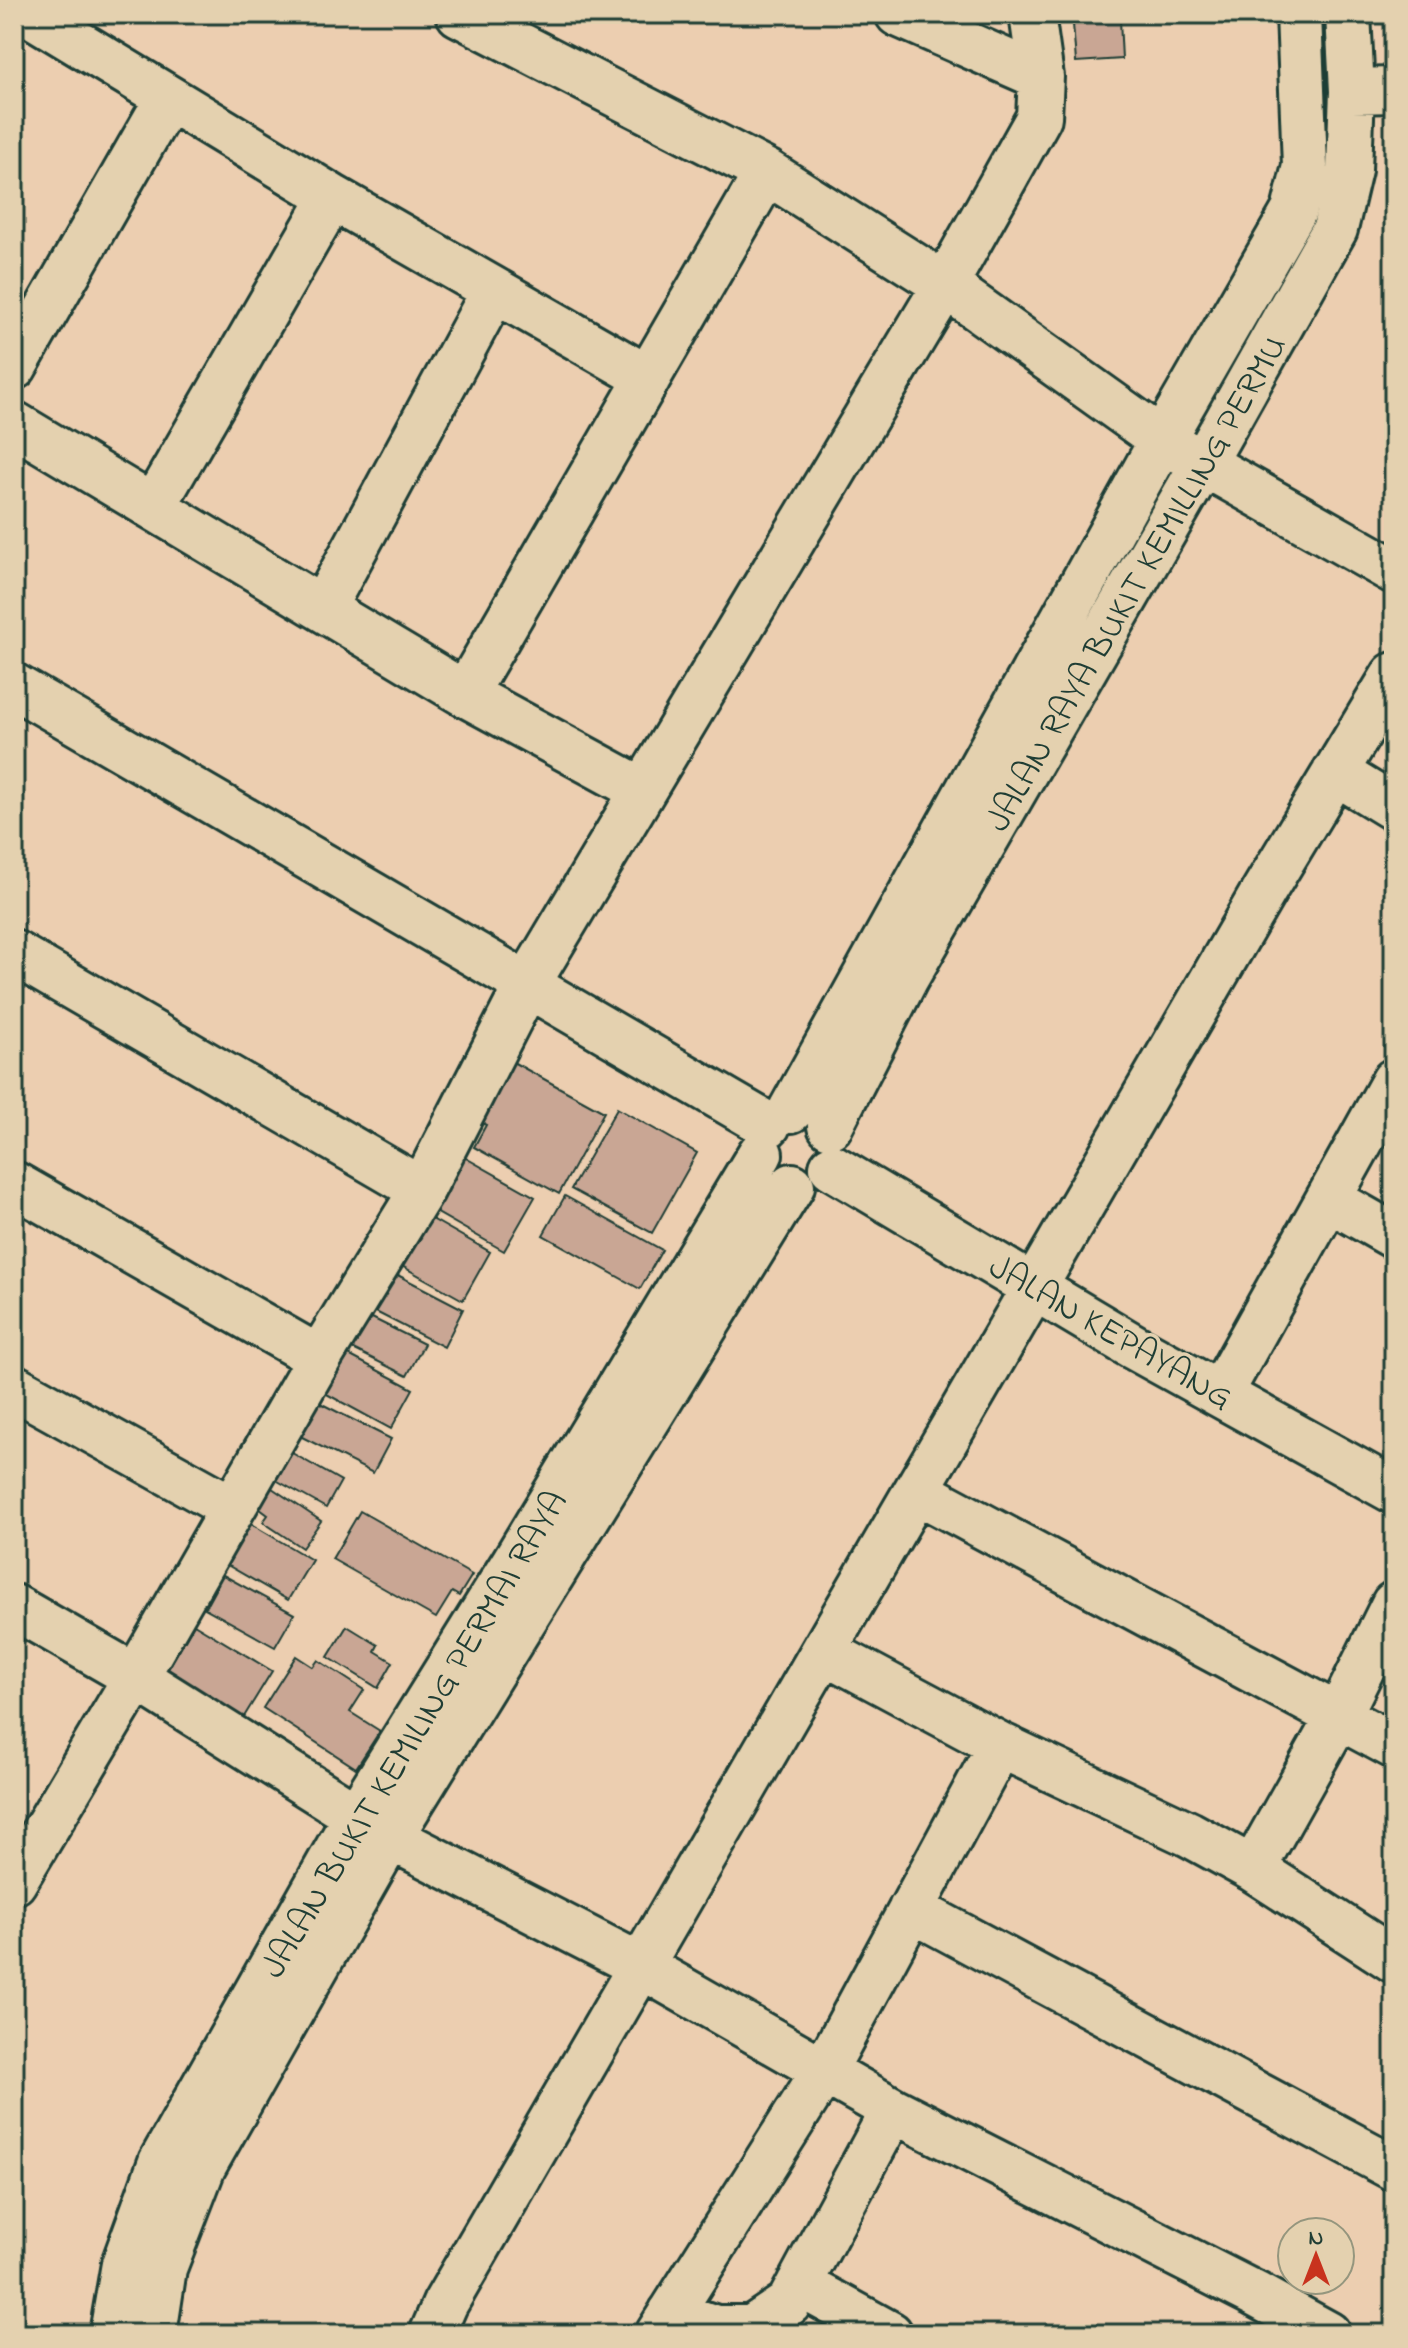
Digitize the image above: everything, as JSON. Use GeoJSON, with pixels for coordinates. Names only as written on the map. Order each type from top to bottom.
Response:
{"type":"FeatureCollection","features":[{"type":"Feature","properties":{"kind":"street"},"geometry":{"type":"LineString","coordinates":[[30,14],[332,197],[648,378]]}},
{"type":"Feature","properties":{"kind":"street"},"geometry":{"type":"LineString","coordinates":[[459,14],[767,172],[945,285],[1162,440],[1394,571]]}},
{"type":"Feature","properties":{"kind":"street"},"geometry":{"type":"LineString","coordinates":[[898,14],[1041,77]]}},
{"type":"Feature","properties":{"kind":"street"},"geometry":{"type":"LineString","coordinates":[[21,1854],[136,1677],[319,1358],[422,1190],[527,985],[945,285],[1039,117],[1041,77],[1032,14]]}},
{"type":"Feature","properties":{"kind":"street","name":"JALAN RAYA BUKIT KEMILLING PERMU"},"geometry":{"type":"LineString","coordinates":[[796,1136],[1162,440],[1294,211],[1305,166],[1299,14]]}},
{"type":"Feature","properties":{"kind":"street","name":"JALAN RAYA BUKIT KEMILLING PERMU"},"geometry":{"type":"LineString","coordinates":[[796,1136],[906,978],[1335,229],[1373,90],[1348,14]]}},
{"type":"Feature","properties":{"kind":"street"},"geometry":{"type":"LineString","coordinates":[[14,367],[168,98]]}},
{"type":"Feature","properties":{"kind":"street"},"geometry":{"type":"LineString","coordinates":[[465,694],[767,172]]}},
{"type":"Feature","properties":{"kind":"street"},"geometry":{"type":"LineString","coordinates":[[153,507],[332,197]]}},
{"type":"Feature","properties":{"kind":"street"},"geometry":{"type":"LineString","coordinates":[[323,608],[494,291]]}},
{"type":"Feature","properties":{"kind":"street"},"geometry":{"type":"LineString","coordinates":[[14,424],[465,694],[642,790]]}},
{"type":"Feature","properties":{"kind":"street"},"geometry":{"type":"LineString","coordinates":[[432,2334],[445,2304],[1265,889],[1394,675]]}},
{"type":"Feature","properties":{"kind":"street","name":"JALAN KEPAYANG"},"geometry":{"type":"LineString","coordinates":[[14,686],[527,985],[796,1136],[1134,1347],[1394,1491]]}},
{"type":"Feature","properties":{"kind":"street"},"geometry":{"type":"LineString","coordinates":[[1335,772],[1394,808]]}},
{"type":"Feature","properties":{"kind":"street"},"geometry":{"type":"LineString","coordinates":[[14,953],[422,1190]]}},
{"type":"Feature","properties":{"kind":"street"},"geometry":{"type":"LineString","coordinates":[[1220,1394],[1394,1081]]}},
{"type":"Feature","properties":{"kind":"street","name":"JALAN BUKIT KEMILING PERMAI RAYA"},"geometry":{"type":"LineString","coordinates":[[112,2334],[124,2264],[161,2162],[373,1826],[792,1186],[808,1185],[822,1178],[796,1136],[514,1562],[373,1826],[203,2167],[164,2268],[154,2334]]}},
{"type":"Feature","properties":{"kind":"street"},"geometry":{"type":"LineString","coordinates":[[14,1184],[319,1358]]}},
{"type":"Feature","properties":{"kind":"street"},"geometry":{"type":"LineString","coordinates":[[1329,1199],[1394,1236]]}},
{"type":"Feature","properties":{"kind":"street"},"geometry":{"type":"LineString","coordinates":[[14,1387],[232,1508]]}},
{"type":"Feature","properties":{"kind":"street"},"geometry":{"type":"LineString","coordinates":[[917,1491],[1394,1746]]}},
{"type":"Feature","properties":{"kind":"street"},"geometry":{"type":"LineString","coordinates":[[1253,1869],[1338,1717],[1394,1604]]}},
{"type":"Feature","properties":{"kind":"street"},"geometry":{"type":"LineString","coordinates":[[14,1607],[136,1677],[373,1826],[641,1966],[893,2110],[1328,2334]]}},
{"type":"Feature","properties":{"kind":"street"},"geometry":{"type":"LineString","coordinates":[[824,1651],[1000,1745],[1189,1834],[1253,1869],[1394,1960]]}},
{"type":"Feature","properties":{"kind":"street"},"geometry":{"type":"LineString","coordinates":[[893,2110],[789,2303],[752,2328],[664,2323],[824,2071],[1000,1745]]}},
{"type":"Feature","properties":{"kind":"street"},"geometry":{"type":"LineString","coordinates":[[911,1909],[1394,2168]]}},
{"type":"Feature","properties":{"kind":"street"},"geometry":{"type":"LineString","coordinates":[[799,2284],[890,2334]]}},
{"type":"Feature","properties":{"kind":"building"},"geometry":{"type":"Polygon","coordinates":[[[1068,14],[1126,14],[1126,16],[1068,17],[1068,14]]]}},
{"type":"Feature","properties":{"kind":"building"},"geometry":{"type":"Polygon","coordinates":[[[1120,20],[1122,59],[1076,62],[1073,24],[1120,20]]]}},
{"type":"Feature","properties":{"kind":"building"},"geometry":{"type":"Polygon","coordinates":[[[511,1061],[604,1112],[559,1194],[474,1147],[486,1125],[478,1121],[511,1061]]]}},
{"type":"Feature","properties":{"kind":"building"},"geometry":{"type":"Polygon","coordinates":[[[617,1108],[697,1153],[652,1233],[571,1189],[617,1108]]]}},
{"type":"Feature","properties":{"kind":"building"},"geometry":{"type":"Polygon","coordinates":[[[464,1157],[535,1197],[504,1251],[434,1211],[464,1157]]]}},
{"type":"Feature","properties":{"kind":"building"},"geometry":{"type":"Polygon","coordinates":[[[565,1196],[662,1250],[640,1289],[543,1235],[565,1196]]]}},
{"type":"Feature","properties":{"kind":"building"},"geometry":{"type":"Polygon","coordinates":[[[418,1211],[490,1252],[463,1300],[391,1260],[418,1211]]]}},
{"type":"Feature","properties":{"kind":"building"},"geometry":{"type":"Polygon","coordinates":[[[388,1270],[463,1309],[444,1347],[368,1308],[388,1270]]]}},
{"type":"Feature","properties":{"kind":"building"},"geometry":{"type":"Polygon","coordinates":[[[368,1316],[424,1344],[407,1376],[351,1348],[368,1316]]]}},
{"type":"Feature","properties":{"kind":"building"},"geometry":{"type":"Polygon","coordinates":[[[345,1353],[413,1389],[391,1429],[323,1392],[345,1353]]]}},
{"type":"Feature","properties":{"kind":"building"},"geometry":{"type":"Polygon","coordinates":[[[318,1402],[391,1439],[373,1473],[300,1436],[318,1402]]]}},
{"type":"Feature","properties":{"kind":"building"},"geometry":{"type":"Polygon","coordinates":[[[292,1453],[341,1481],[326,1508],[276,1480],[292,1453]]]}},
{"type":"Feature","properties":{"kind":"building"},"geometry":{"type":"Polygon","coordinates":[[[269,1486],[321,1521],[302,1548],[263,1522],[268,1515],[256,1506],[269,1486]]]}},
{"type":"Feature","properties":{"kind":"building"},"geometry":{"type":"Polygon","coordinates":[[[360,1511],[472,1575],[459,1596],[452,1592],[436,1618],[332,1559],[360,1511]]]}},
{"type":"Feature","properties":{"kind":"building"},"geometry":{"type":"Polygon","coordinates":[[[246,1521],[312,1560],[288,1600],[222,1562],[246,1521]]]}},
{"type":"Feature","properties":{"kind":"building"},"geometry":{"type":"Polygon","coordinates":[[[223,1575],[294,1614],[275,1647],[205,1608],[223,1575]]]}},
{"type":"Feature","properties":{"kind":"building"},"geometry":{"type":"Polygon","coordinates":[[[194,1624],[272,1671],[242,1720],[165,1674],[194,1624]]]}},
{"type":"Feature","properties":{"kind":"building"},"geometry":{"type":"Polygon","coordinates":[[[347,1626],[378,1645],[375,1651],[393,1662],[378,1688],[328,1657],[347,1626]]]}},
{"type":"Feature","properties":{"kind":"building"},"geometry":{"type":"Polygon","coordinates":[[[296,1656],[313,1667],[318,1660],[364,1690],[350,1712],[380,1731],[356,1768],[263,1708],[296,1656]]]}}]}
